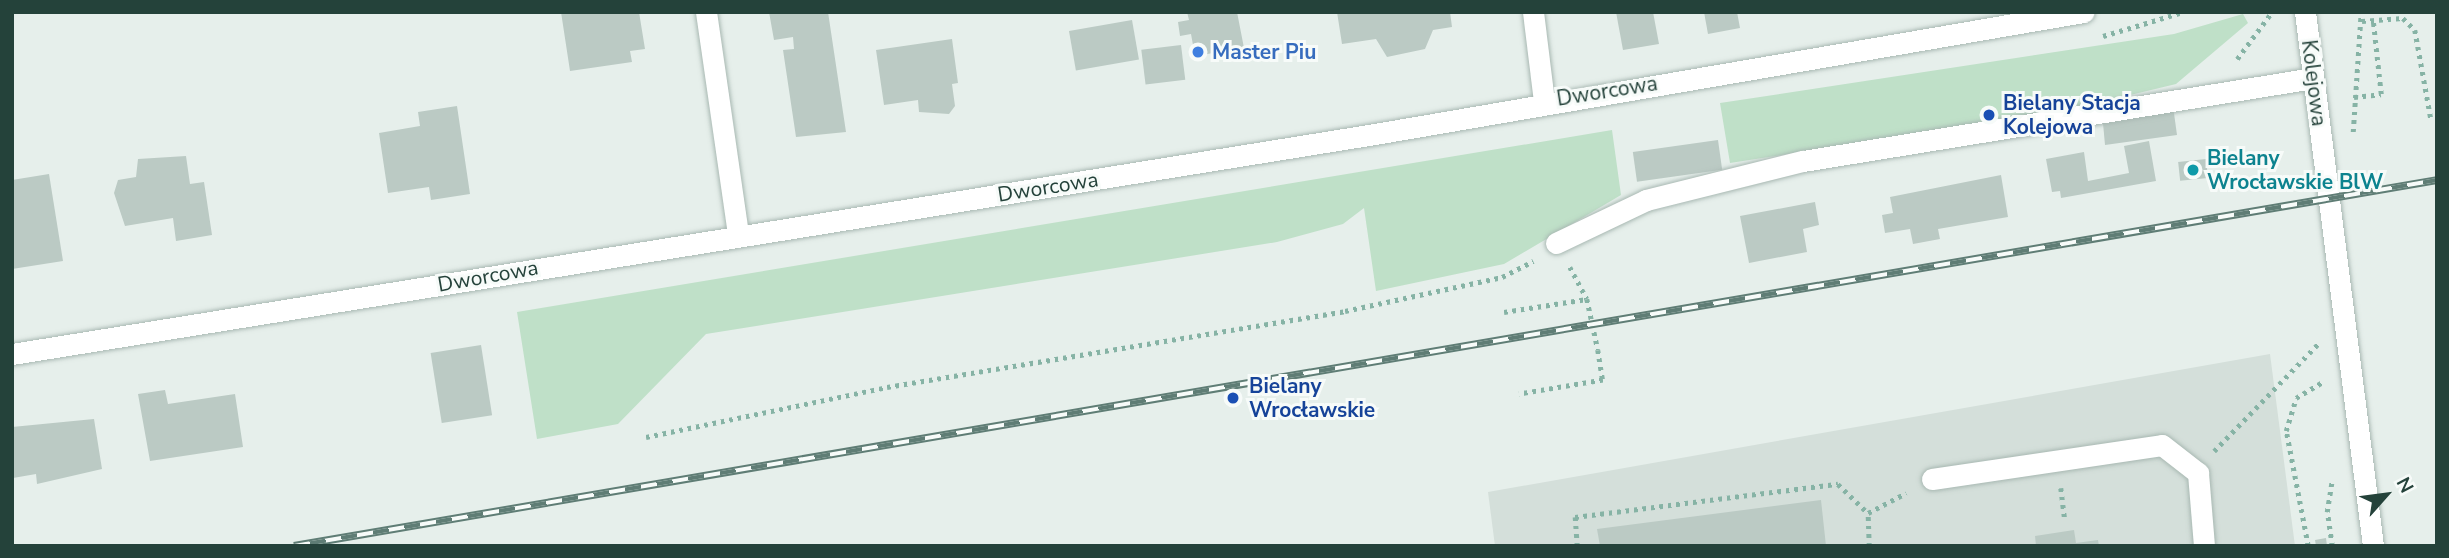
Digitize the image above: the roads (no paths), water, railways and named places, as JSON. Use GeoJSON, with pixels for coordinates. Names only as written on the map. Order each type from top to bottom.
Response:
{"type":"FeatureCollection","features":[{"type":"Feature","properties":{"kind":"street"},"geometry":{"type":"LineString","coordinates":[[706,12],[738,234]]}},
{"type":"Feature","properties":{"kind":"street"},"geometry":{"type":"LineString","coordinates":[[1533,12],[1544,102]]}},
{"type":"Feature","properties":{"kind":"street","name":"Dworcowa"},"geometry":{"type":"LineString","coordinates":[[12,354],[2083,12]]}},
{"type":"Feature","properties":{"kind":"street","name":"Kolejowa"},"geometry":{"type":"LineString","coordinates":[[2305,12],[2373,546]]}},
{"type":"Feature","properties":{"kind":"street"},"geometry":{"type":"LineString","coordinates":[[1556,243],[1646,200],[1803,161],[2313,78]]}},
{"type":"Feature","properties":{"kind":"street"},"geometry":{"type":"LineString","coordinates":[[1932,479],[2162,445],[2194,469],[2204,546]]}},
{"type":"Feature","properties":{"kind":"railway"},"geometry":{"type":"LineString","coordinates":[[294,546],[2437,180]]}},
{"type":"Feature","properties":{"kind":"place","name":"Master Piu"},"geometry":{"type":"Point","coordinates":[1198,52]}},
{"type":"Feature","properties":{"kind":"place","name":"Bielany Stacja Kolejowa"},"geometry":{"type":"Point","coordinates":[1989,115]}},
{"type":"Feature","properties":{"kind":"place","name":"Bielany Wrocławskie BlW"},"geometry":{"type":"Point","coordinates":[2193,170]}},
{"type":"Feature","properties":{"kind":"place","name":"Bielany Wrocławskie"},"geometry":{"type":"Point","coordinates":[1233,398]}}]}
